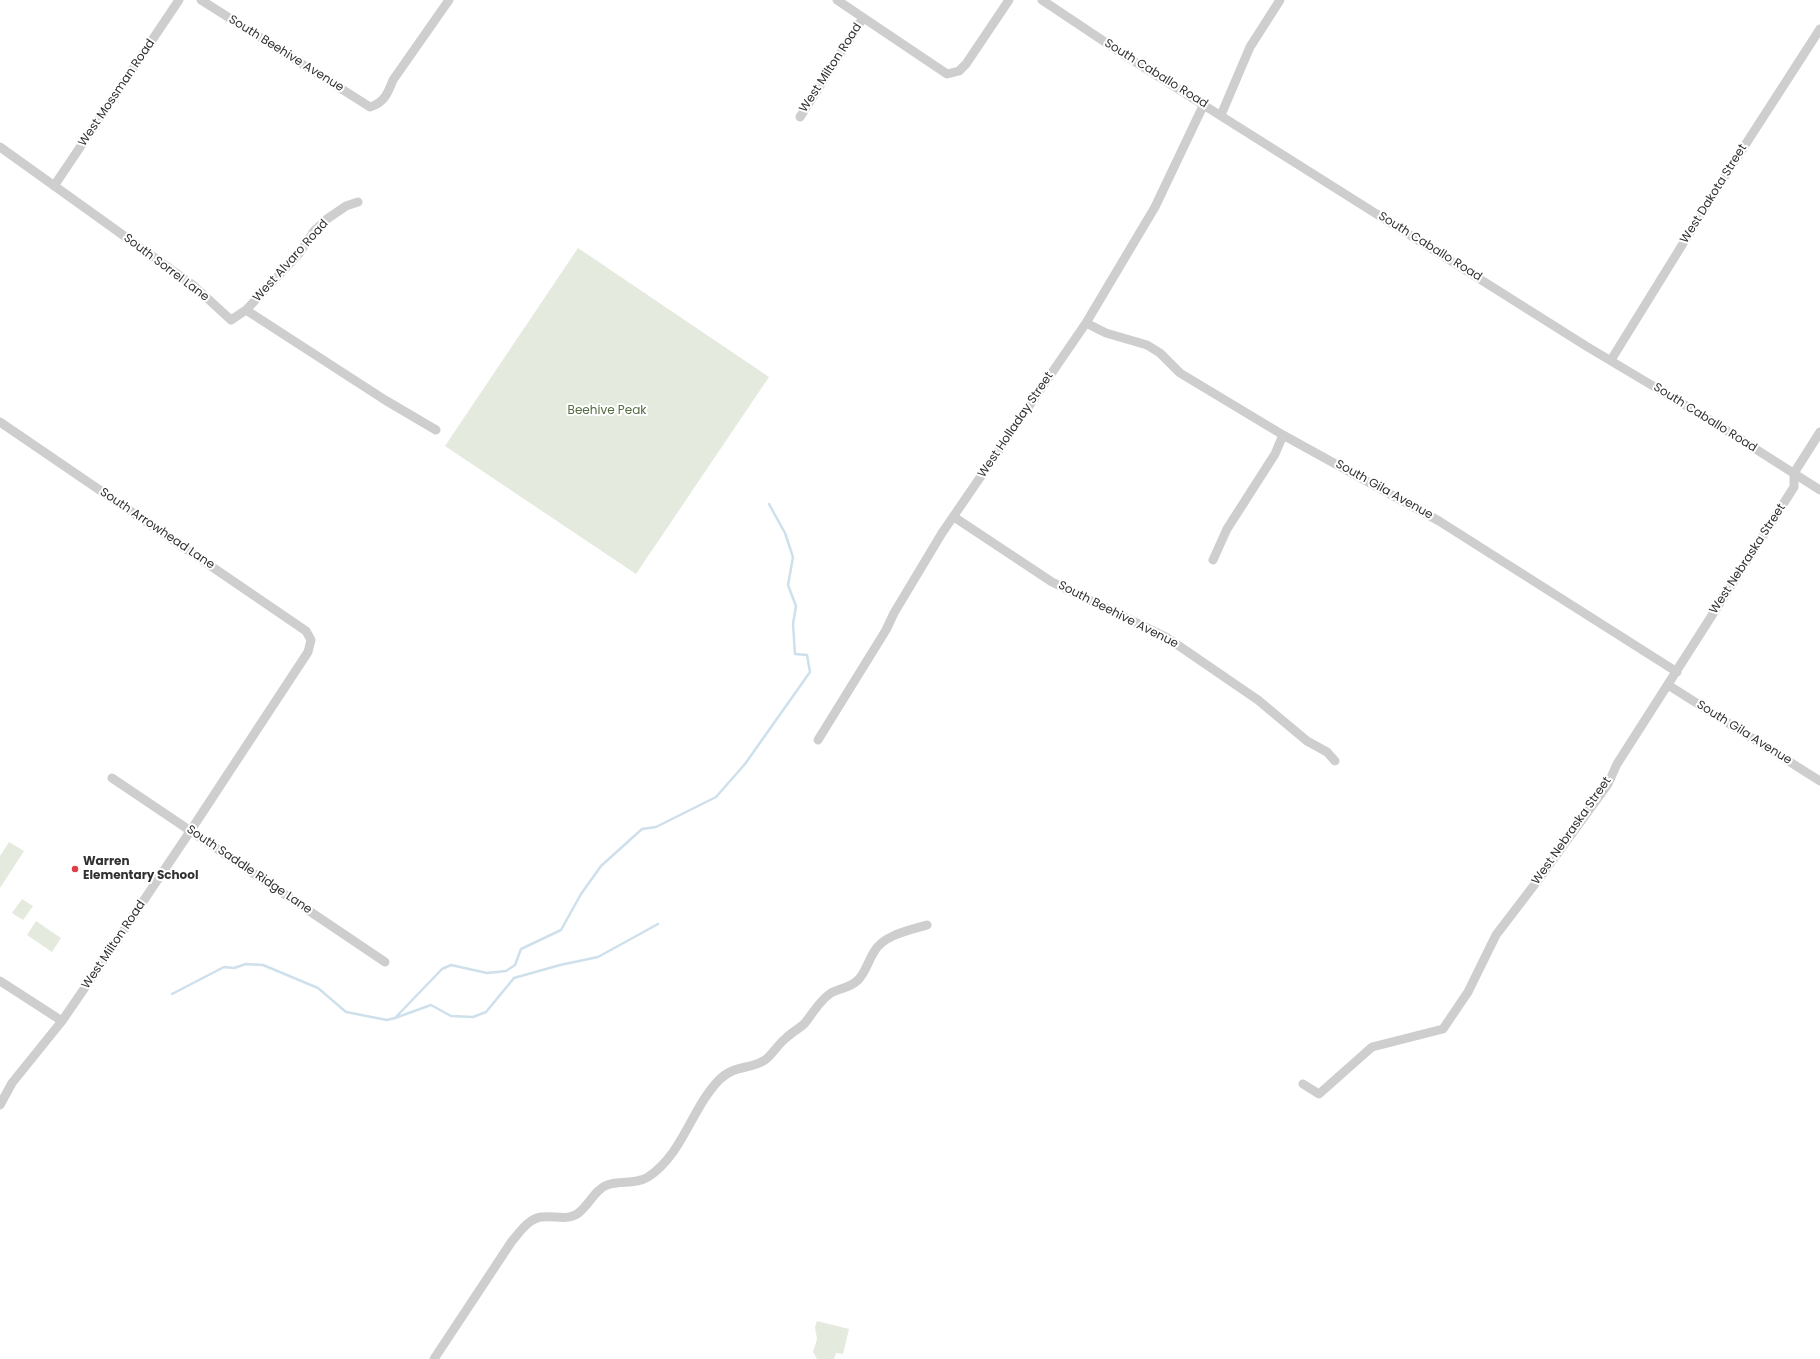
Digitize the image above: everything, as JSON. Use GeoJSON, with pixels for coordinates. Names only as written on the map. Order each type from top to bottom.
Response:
{"type":"FeatureCollection","features":[{"type":"Feature","properties":{"kind":"street","name":"West Mossman Road"},"geometry":{"type":"LineString","coordinates":[[54,186],[179,0]]}},
{"type":"Feature","properties":{"kind":"street","name":"South Beehive Avenue"},"geometry":{"type":"LineString","coordinates":[[201,0],[370,107],[379,104],[388,95],[393,80],[449,0]]}},
{"type":"Feature","properties":{"kind":"street"},"geometry":{"type":"LineString","coordinates":[[837,0],[947,74],[959,71],[966,64],[1009,0]]}},
{"type":"Feature","properties":{"kind":"street","name":"South Caballo Road"},"geometry":{"type":"LineString","coordinates":[[1042,0],[1586,346],[1820,490]]}},
{"type":"Feature","properties":{"kind":"street"},"geometry":{"type":"LineString","coordinates":[[1221,115],[1250,47],[1280,0]]}},
{"type":"Feature","properties":{"kind":"street","name":"West Milton Road"},"geometry":{"type":"LineString","coordinates":[[800,117],[863,18]]}},
{"type":"Feature","properties":{"kind":"street","name":"West Dakota Street"},"geometry":{"type":"LineString","coordinates":[[1611,360],[1718,187],[1820,29]]}},
{"type":"Feature","properties":{"kind":"street","name":"West Holladay Street"},"geometry":{"type":"LineString","coordinates":[[818,740],[886,630],[894,613],[942,534],[1086,323],[1156,207],[1204,104]]}},
{"type":"Feature","properties":{"kind":"street","name":"South Sorrel Lane"},"geometry":{"type":"LineString","coordinates":[[0,147],[194,286],[231,320],[246,310]]}},
{"type":"Feature","properties":{"kind":"street","name":"West Alvaro Road"},"geometry":{"type":"LineString","coordinates":[[246,310],[298,255],[314,231],[327,219],[346,206],[358,202]]}},
{"type":"Feature","properties":{"kind":"street"},"geometry":{"type":"LineString","coordinates":[[246,310],[385,400],[436,430]]}},
{"type":"Feature","properties":{"kind":"street","name":"South Gila Avenue"},"geometry":{"type":"LineString","coordinates":[[1086,323],[1106,334],[1147,345],[1160,353],[1180,373],[1283,435],[1439,521],[1677,672]]}},
{"type":"Feature","properties":{"kind":"street","name":"South Arrowhead Lane"},"geometry":{"type":"LineString","coordinates":[[0,422],[306,631],[311,640]]}},
{"type":"Feature","properties":{"kind":"street","name":"West Nebraska Street"},"geometry":{"type":"LineString","coordinates":[[1304,1084],[1319,1094],[1372,1047],[1443,1029],[1468,992],[1496,935],[1608,784],[1617,764],[1794,487],[1794,473],[1820,432]]}},
{"type":"Feature","properties":{"kind":"street"},"geometry":{"type":"LineString","coordinates":[[1213,560],[1227,529],[1275,454],[1283,435]]}},
{"type":"Feature","properties":{"kind":"street","name":"South Beehive Avenue"},"geometry":{"type":"LineString","coordinates":[[954,517],[1052,582],[1166,637],[1258,700],[1307,741],[1327,752],[1336,761]]}},
{"type":"Feature","properties":{"kind":"street","name":"West Milton Road"},"geometry":{"type":"LineString","coordinates":[[0,1105],[12,1084],[62,1021],[191,830],[308,652],[311,640]]}},
{"type":"Feature","properties":{"kind":"street","name":"South Gila Avenue"},"geometry":{"type":"LineString","coordinates":[[1668,685],[1820,781]]}},
{"type":"Feature","properties":{"kind":"street","name":"South Saddle Ridge Lane"},"geometry":{"type":"LineString","coordinates":[[112,778],[385,962]]}},
{"type":"Feature","properties":{"kind":"street"},"geometry":{"type":"LineString","coordinates":[[434,1359],[512,1241],[526,1224],[540,1217],[561,1218],[576,1214],[605,1186],[615,1183],[635,1183],[648,1176],[669,1157],[681,1141],[704,1101],[718,1081],[729,1071],[765,1060],[786,1038],[800,1028],[830,994],[847,988],[858,981],[866,970],[875,950],[882,943],[903,932],[927,925]]}},
{"type":"Feature","properties":{"kind":"street"},"geometry":{"type":"LineString","coordinates":[[0,981],[62,1021]]}},
{"type":"Feature","properties":{"kind":"green space","name":"Beehive Peak"},"geometry":{"type":"Polygon","coordinates":[[[578,248],[769,377],[636,574],[445,446],[578,248]]]}},
{"type":"Feature","properties":{"kind":"green space"},"geometry":{"type":"Polygon","coordinates":[[[9,842],[24,851],[0,888],[0,856],[9,842]]]}},
{"type":"Feature","properties":{"kind":"green space"},"geometry":{"type":"Polygon","coordinates":[[[22,899],[33,906],[23,920],[12,913],[22,899]]]}},
{"type":"Feature","properties":{"kind":"green space"},"geometry":{"type":"Polygon","coordinates":[[[36,921],[61,938],[52,952],[27,935],[36,921]]]}},
{"type":"Feature","properties":{"kind":"green space"},"geometry":{"type":"Polygon","coordinates":[[[817,1321],[849,1329],[843,1354],[836,1353],[834,1359],[817,1359],[813,1352],[817,1339],[815,1327],[817,1321]]]}},
{"type":"Feature","properties":{"kind":"waterway"},"geometry":{"type":"LineString","coordinates":[[172,994],[224,967],[234,968],[246,964],[263,965],[318,988],[346,1012],[387,1020],[395,1018],[442,969],[451,965],[487,973],[506,971],[515,965],[521,949],[561,930],[581,894],[601,866],[642,829],[656,827],[716,797],[745,764],[810,672],[807,655],[795,654],[793,624],[796,606],[788,585],[793,557],[785,533],[769,504]]}},
{"type":"Feature","properties":{"kind":"waterway"},"geometry":{"type":"LineString","coordinates":[[395,1018],[431,1005],[451,1016],[473,1017],[486,1012],[514,978],[560,965],[598,957],[658,924]]}},
{"type":"Feature","properties":{"kind":"place","name":"Warren Elementary School"},"geometry":{"type":"Point","coordinates":[75,869]}}]}
